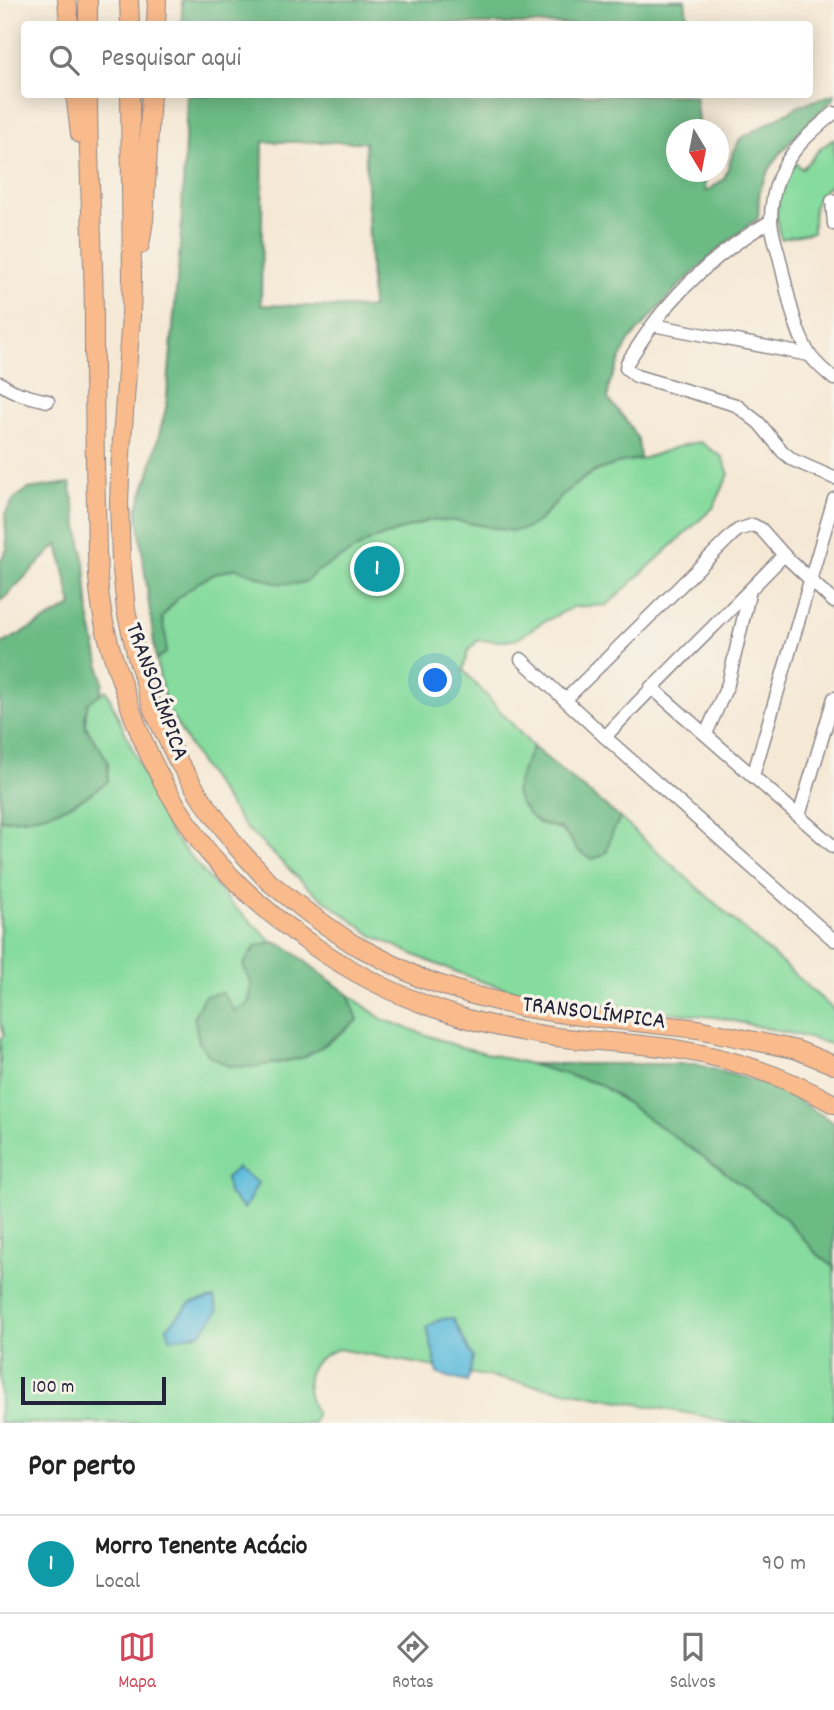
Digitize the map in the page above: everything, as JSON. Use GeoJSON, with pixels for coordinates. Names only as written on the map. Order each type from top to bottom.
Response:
{"type":"FeatureCollection","features":[{"type":"Feature","properties":{"kind":"highway"},"geometry":{"type":"LineString","coordinates":[[67,0],[69,21]]}},
{"type":"Feature","properties":{"kind":"highway"},"geometry":{"type":"LineString","coordinates":[[88,0],[88,21]]}},
{"type":"Feature","properties":{"kind":"highway"},"geometry":{"type":"LineString","coordinates":[[130,0],[130,21]]}},
{"type":"Feature","properties":{"kind":"highway"},"geometry":{"type":"LineString","coordinates":[[156,21],[157,0]]}},
{"type":"Feature","properties":{"kind":"highway"},"geometry":{"type":"LineString","coordinates":[[76,98],[90,207]]}},
{"type":"Feature","properties":{"kind":"highway","name":"TRANSOLÍMPICA"},"geometry":{"type":"LineString","coordinates":[[88,98],[97,562],[103,614],[113,657],[155,770],[208,853],[284,925],[334,960],[402,996],[454,1015],[499,1027],[556,1037],[681,1050],[738,1063],[783,1078],[834,1104]]}},
{"type":"Feature","properties":{"kind":"highway","name":"TRANSOLÍMPICA"},"geometry":{"type":"LineString","coordinates":[[130,98],[131,316],[119,503],[126,610],[153,710],[178,761],[236,846],[269,882],[307,912],[353,944],[420,978],[520,1007],[698,1030],[797,1050],[834,1065]]}},
{"type":"Feature","properties":{"kind":"highway"},"geometry":{"type":"LineString","coordinates":[[132,278],[139,255],[144,220],[151,98]]}},
{"type":"Feature","properties":{"kind":"street"},"geometry":{"type":"LineString","coordinates":[[834,113],[790,155],[773,197],[771,221],[791,307],[801,337],[820,368],[834,379]]}},
{"type":"Feature","properties":{"kind":"street"},"geometry":{"type":"LineString","coordinates":[[832,201],[834,224]]}},
{"type":"Feature","properties":{"kind":"street"},"geometry":{"type":"LineString","coordinates":[[771,221],[725,250],[685,287],[664,309],[626,368],[631,374],[736,405],[759,423],[783,453],[834,478]]}},
{"type":"Feature","properties":{"kind":"street"},"geometry":{"type":"LineString","coordinates":[[653,325],[810,355]]}},
{"type":"Feature","properties":{"kind":"street"},"geometry":{"type":"LineString","coordinates":[[0,383],[7,389],[48,401]]}},
{"type":"Feature","properties":{"kind":"street"},"geometry":{"type":"LineString","coordinates":[[753,776],[834,499]]}},
{"type":"Feature","properties":{"kind":"street"},"geometry":{"type":"LineString","coordinates":[[566,699],[738,530],[752,525],[761,529],[784,555],[834,602]]}},
{"type":"Feature","properties":{"kind":"street"},"geometry":{"type":"LineString","coordinates":[[605,737],[651,687],[784,555]]}},
{"type":"Feature","properties":{"kind":"street"},"geometry":{"type":"LineString","coordinates":[[706,734],[734,666],[750,590]]}},
{"type":"Feature","properties":{"kind":"street"},"geometry":{"type":"LineString","coordinates":[[521,659],[834,940]]}},
{"type":"Feature","properties":{"kind":"street"},"geometry":{"type":"LineString","coordinates":[[651,687],[834,847]]}},
{"type":"Feature","properties":{"kind":"street"},"geometry":{"type":"LineString","coordinates":[[799,816],[834,698]]}},
{"type":"Feature","properties":{"kind":"green space"},"geometry":{"type":"Polygon","coordinates":[[[182,0],[685,0],[688,21],[182,21],[182,0]]]}},
{"type":"Feature","properties":{"kind":"green space"},"geometry":{"type":"Polygon","coordinates":[[[834,94],[834,98],[781,153],[764,179],[759,197],[758,218],[720,248],[675,290],[628,342],[609,385],[608,399],[638,439],[640,459],[593,472],[564,493],[541,519],[526,529],[511,531],[458,521],[430,520],[372,540],[316,572],[305,582],[276,583],[236,568],[217,573],[179,597],[162,617],[166,653],[156,659],[137,510],[166,408],[181,234],[187,98],[695,98],[698,119],[666,119],[666,182],[704,182],[706,192],[720,182],[729,182],[729,165],[740,139],[799,106],[834,94]],[[263,142],[261,305],[372,308],[365,142],[263,142]]]}},
{"type":"Feature","properties":{"kind":"green space"},"geometry":{"type":"Polygon","coordinates":[[[834,139],[834,182],[821,193],[815,204],[813,232],[781,239],[777,209],[784,181],[796,163],[802,169],[821,148],[834,139]]]}},
{"type":"Feature","properties":{"kind":"green space"},"geometry":{"type":"Polygon","coordinates":[[[700,442],[722,457],[729,474],[714,507],[607,605],[573,607],[517,639],[478,640],[468,651],[463,670],[533,747],[521,772],[539,823],[562,831],[577,850],[607,852],[611,835],[620,818],[833,1009],[834,1045],[721,1018],[544,998],[486,983],[373,936],[310,889],[245,827],[201,765],[165,704],[156,659],[166,653],[162,617],[179,597],[199,581],[236,568],[276,583],[304,582],[316,572],[372,540],[430,520],[484,526],[541,519],[567,491],[596,471],[620,462],[642,459],[700,442]]]}},
{"type":"Feature","properties":{"kind":"green space"},"geometry":{"type":"Polygon","coordinates":[[[70,483],[85,564],[89,615],[103,682],[100,694],[88,703],[86,729],[108,762],[108,781],[71,805],[58,810],[30,817],[0,820],[0,647],[72,606],[58,544],[0,602],[0,562],[7,549],[5,514],[14,499],[28,489],[70,483]]]}},
{"type":"Feature","properties":{"kind":"green space"},"geometry":{"type":"Polygon","coordinates":[[[106,690],[171,834],[230,903],[273,942],[256,946],[248,1004],[234,1012],[228,1066],[274,1064],[318,1049],[358,1020],[348,994],[382,1019],[457,1046],[599,1084],[722,1170],[785,1218],[816,1253],[834,1267],[834,1423],[729,1423],[338,1349],[318,1360],[309,1375],[308,1393],[316,1414],[313,1423],[0,1423],[0,1039],[4,1035],[0,1020],[0,820],[26,819],[99,746],[86,726],[86,716],[88,702],[106,690]]]}},
{"type":"Feature","properties":{"kind":"green space"},"geometry":{"type":"Polygon","coordinates":[[[533,747],[620,818],[607,851],[602,856],[592,859],[577,850],[560,828],[539,823],[520,803],[515,792],[533,747]]]}},
{"type":"Feature","properties":{"kind":"green space"},"geometry":{"type":"Polygon","coordinates":[[[273,942],[285,946],[348,994],[358,1020],[302,1058],[252,1067],[228,1066],[208,1055],[199,1042],[194,1016],[204,996],[222,992],[234,1011],[248,1004],[252,985],[243,965],[256,946],[273,942]]]}},
{"type":"Feature","properties":{"kind":"green space"},"geometry":{"type":"Polygon","coordinates":[[[530,1064],[695,1064],[779,1088],[834,1123],[834,1267],[816,1253],[785,1218],[722,1170],[599,1084],[530,1064]]]}},
{"type":"Feature","properties":{"kind":"water"},"geometry":{"type":"Polygon","coordinates":[[[237,1168],[258,1183],[244,1209],[228,1193],[226,1178],[237,1168]]]}},
{"type":"Feature","properties":{"kind":"water"},"geometry":{"type":"Polygon","coordinates":[[[214,1298],[218,1311],[201,1333],[171,1339],[167,1328],[190,1303],[214,1298]]]}},
{"type":"Feature","properties":{"kind":"water"},"geometry":{"type":"Polygon","coordinates":[[[453,1318],[473,1358],[467,1382],[438,1374],[427,1327],[441,1319],[453,1318]]]}},
{"type":"Feature","properties":{"kind":"place","name":"Morro Tenente Acácio"},"geometry":{"type":"Point","coordinates":[377,569]}}]}
